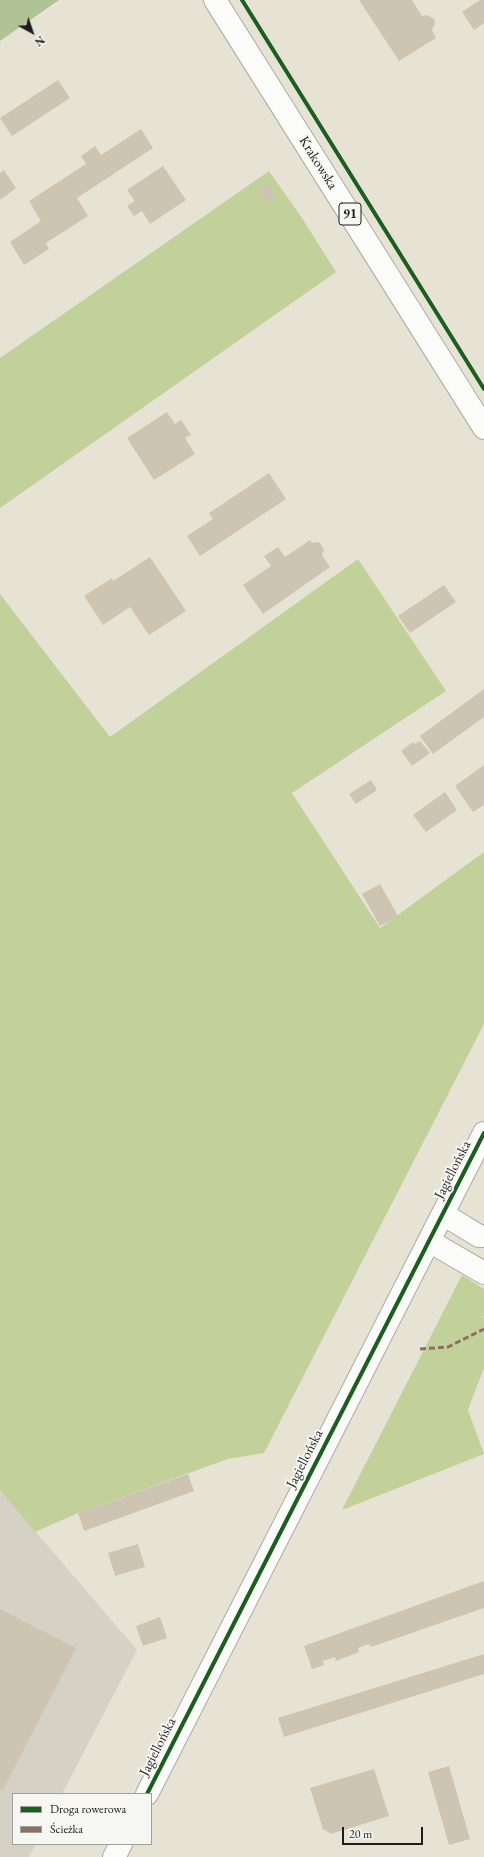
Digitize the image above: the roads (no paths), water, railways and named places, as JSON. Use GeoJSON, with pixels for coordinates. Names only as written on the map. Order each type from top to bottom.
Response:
{"type":"FeatureCollection","features":[{"type":"Feature","properties":{"kind":"street","name":"Krakowska"},"geometry":{"type":"LineString","coordinates":[[215,0],[484,428]]}},
{"type":"Feature","properties":{"kind":"street","name":"Jagiellońska"},"geometry":{"type":"LineString","coordinates":[[148,1793],[484,1133]]}},
{"type":"Feature","properties":{"kind":"street"},"geometry":{"type":"LineString","coordinates":[[443,1214],[479,1236],[484,1236]]}},
{"type":"Feature","properties":{"kind":"street"},"geometry":{"type":"LineString","coordinates":[[429,1240],[484,1273]]}},
{"type":"Feature","properties":{"kind":"street"},"geometry":{"type":"LineString","coordinates":[[114,1857],[120,1845]]}}]}
